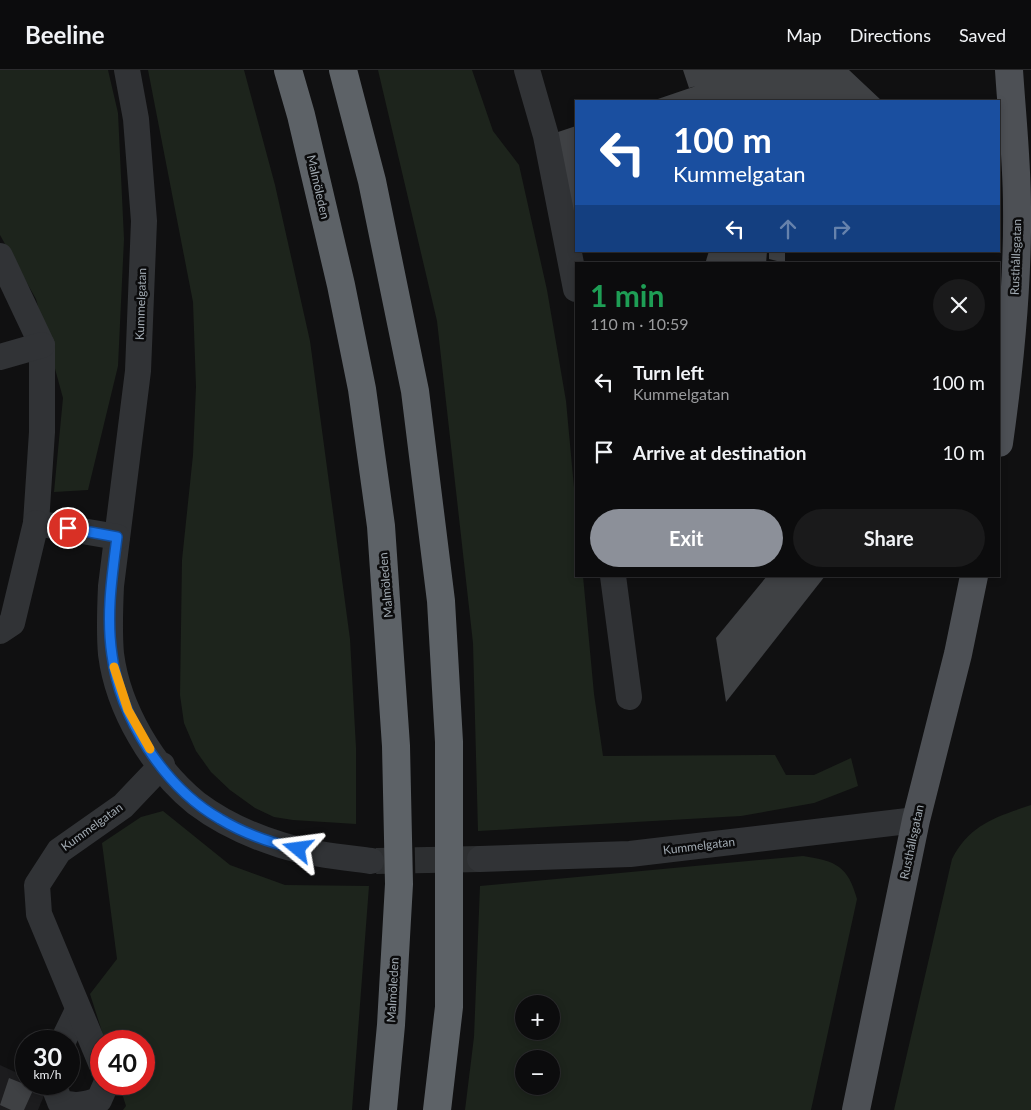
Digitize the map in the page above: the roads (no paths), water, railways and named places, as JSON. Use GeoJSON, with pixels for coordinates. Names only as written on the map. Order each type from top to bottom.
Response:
{"type":"FeatureCollection","features":[{"type":"Feature","properties":{"kind":"highway","name":"Malmöleden"},"geometry":{"type":"LineString","coordinates":[[288,70],[301,115],[362,389],[381,526],[396,746],[399,884],[391,1026],[383,1110]]}},
{"type":"Feature","properties":{"kind":"highway"},"geometry":{"type":"LineString","coordinates":[[343,70],[372,181],[415,391],[441,601],[449,742],[449,1008],[437,1110]]}},
{"type":"Feature","properties":{"kind":"main road","name":"Rusthållsgatan"},"geometry":{"type":"LineString","coordinates":[[1000,436],[1010,368],[1016,282],[1017,205],[1009,70]]}},
{"type":"Feature","properties":{"kind":"main road","name":"Rusthållsgatan"},"geometry":{"type":"LineString","coordinates":[[856,1110],[916,820],[958,654],[974,577]]}},
{"type":"Feature","properties":{"kind":"street","name":"Kummelgatan"},"geometry":{"type":"LineString","coordinates":[[127,70],[136,119],[144,221],[138,371],[111,594],[112,654],[118,684],[128,710],[144,741],[162,765],[196,803],[220,819],[249,833],[281,845],[314,854],[371,862]]}},
{"type":"Feature","properties":{"kind":"street"},"geometry":{"type":"LineString","coordinates":[[527,70],[546,136],[575,284]]}},
{"type":"Feature","properties":{"kind":"street"},"geometry":{"type":"LineString","coordinates":[[0,256],[42,345],[42,432],[36,523],[12,623],[0,631]]}},
{"type":"Feature","properties":{"kind":"street"},"geometry":{"type":"LineString","coordinates":[[0,357],[42,345]]}},
{"type":"Feature","properties":{"kind":"street"},"geometry":{"type":"LineString","coordinates":[[36,523],[117,537]]}},
{"type":"Feature","properties":{"kind":"street"},"geometry":{"type":"LineString","coordinates":[[613,577],[629,697]]}},
{"type":"Feature","properties":{"kind":"street","name":"Kummelgatan"},"geometry":{"type":"LineString","coordinates":[[90,1038],[39,914],[37,885],[58,851],[123,806],[162,765]]}},
{"type":"Feature","properties":{"kind":"street","name":"Kummelgatan"},"geometry":{"type":"LineString","coordinates":[[480,859],[630,854],[916,820]]}},
{"type":"Feature","properties":{"kind":"street"},"geometry":{"type":"LineString","coordinates":[[68,1030],[78,1010]]}},
{"type":"Feature","properties":{"kind":"street"},"geometry":{"type":"LineString","coordinates":[[57,1095],[60,1102],[71,1106],[85,1105],[99,1100],[101,1095]]}},
{"type":"Feature","properties":{"kind":"tunnel"},"geometry":{"type":"LineString","coordinates":[[376,861],[480,859]]}}]}
